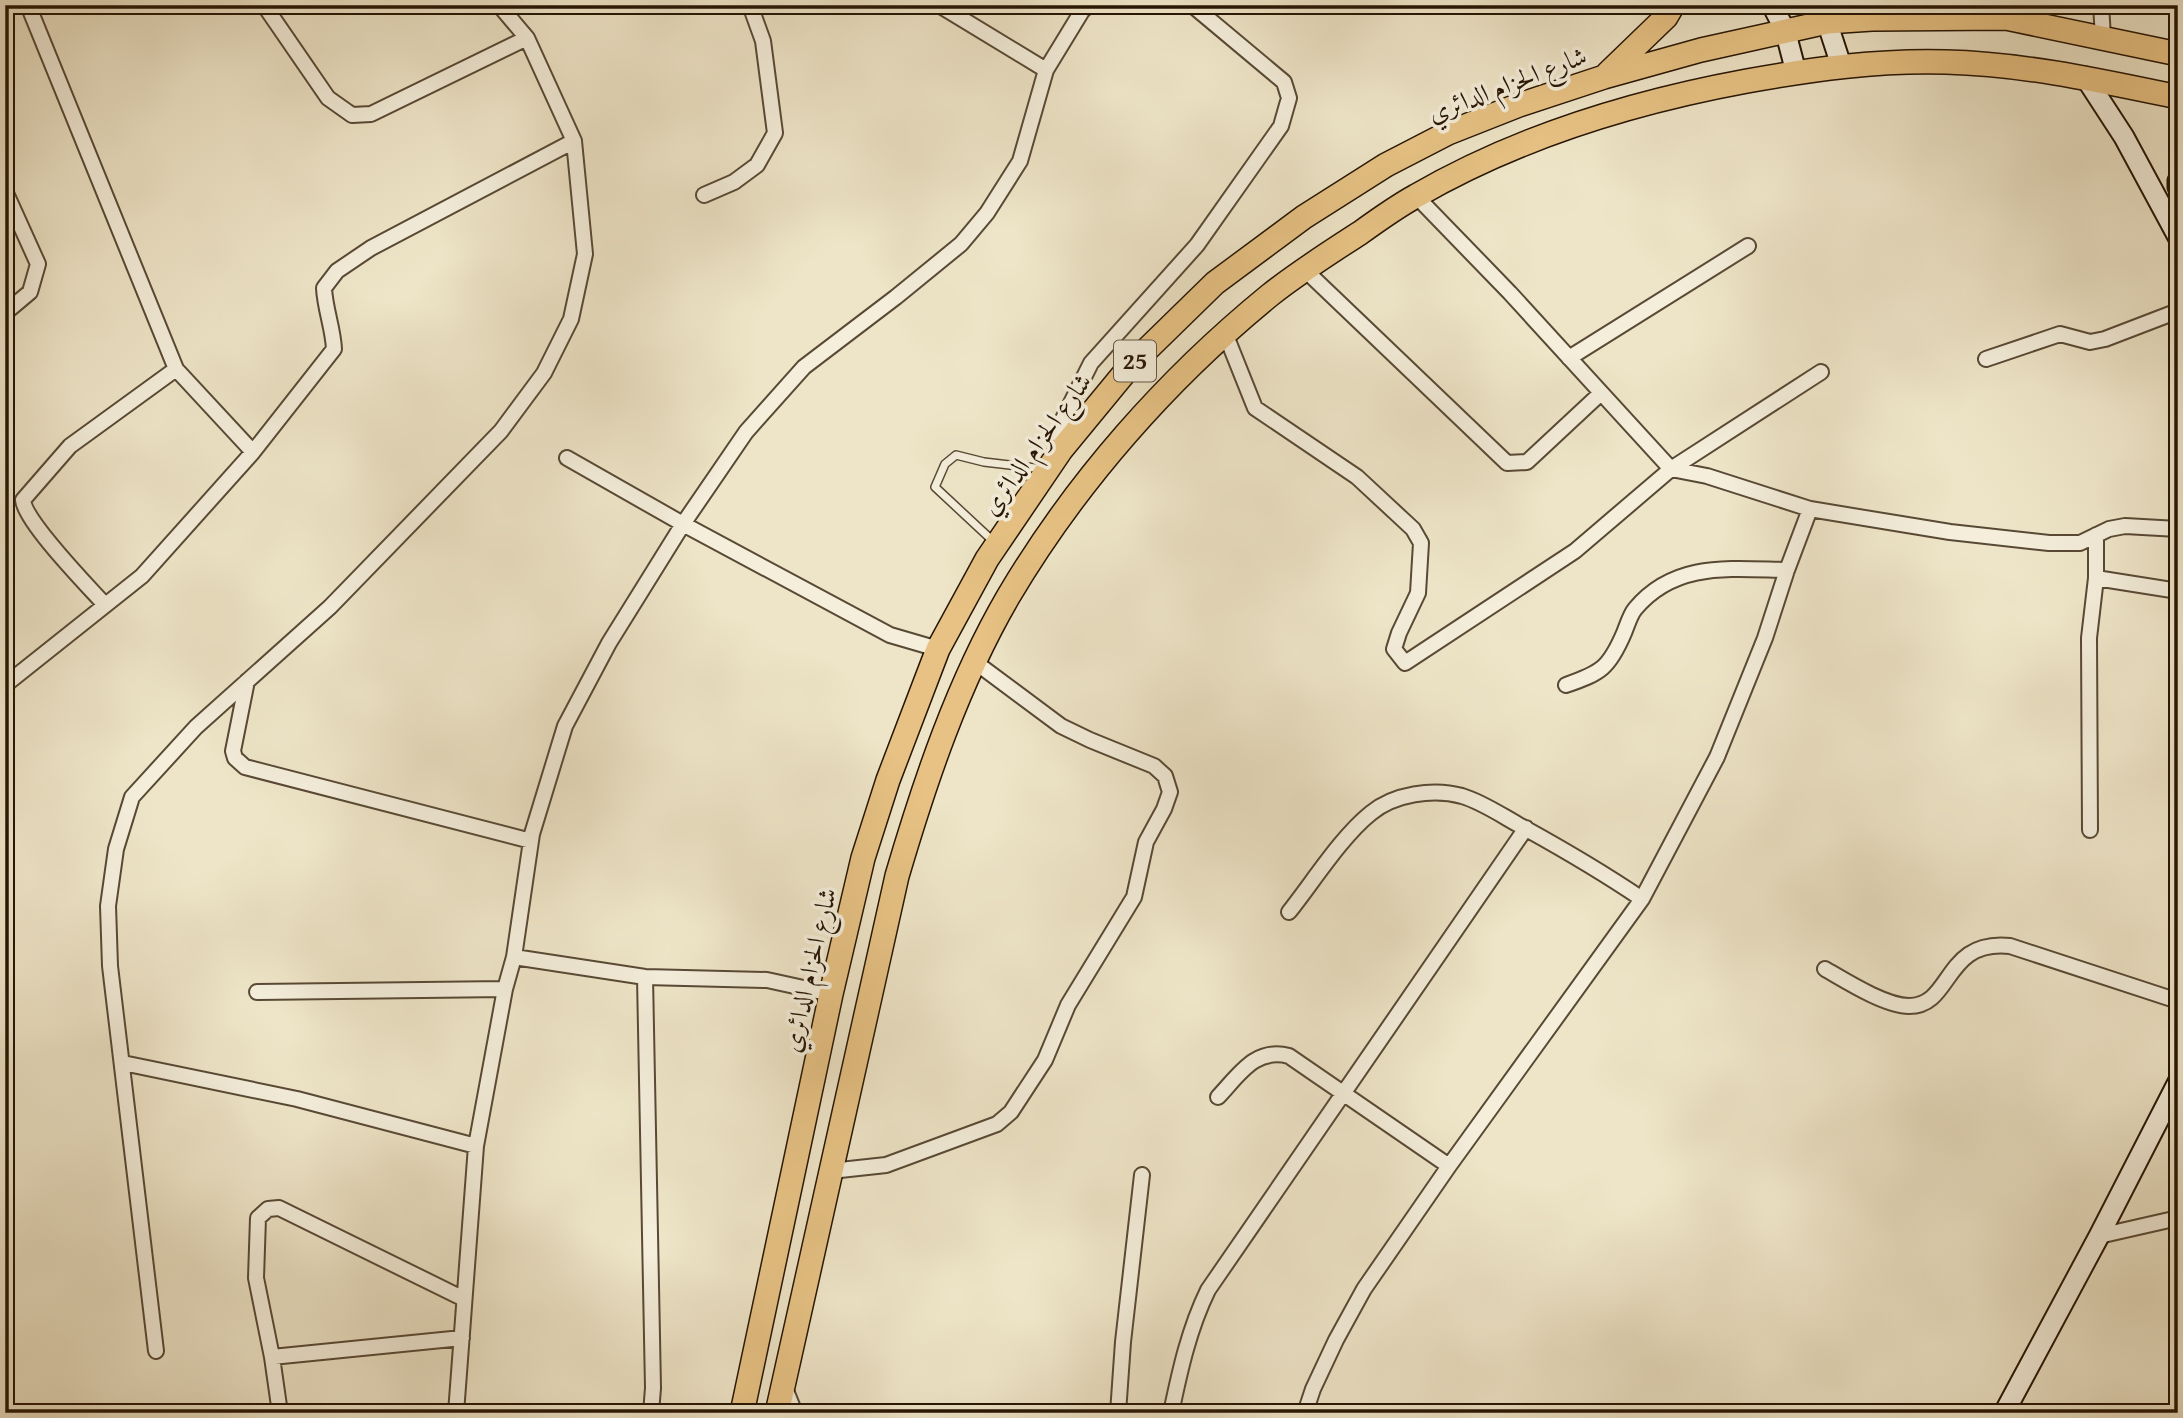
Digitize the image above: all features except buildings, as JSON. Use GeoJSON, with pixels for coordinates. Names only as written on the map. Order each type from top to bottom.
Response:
{"type":"FeatureCollection","features":[{"type":"Feature","properties":{"kind":"main road"},"geometry":{"type":"LineString","coordinates":[[1604,77],[1660,24],[1673,5]]}},
{"type":"Feature","properties":{"kind":"main road"},"geometry":{"type":"LineString","coordinates":[[1977,5],[2006,18]]}},
{"type":"Feature","properties":{"kind":"main road","name":"شارع الحزام الدائري"},"geometry":{"type":"LineString","coordinates":[[741,1413],[831,994],[863,859],[888,780],[938,649],[997,545],[1061,450],[1131,365],[1215,283],[1304,217],[1386,165],[1448,132],[1604,77],[1785,30],[1822,13],[1872,19],[2006,18],[2178,54]]}},
{"type":"Feature","properties":{"kind":"main road","name":"25"},"geometry":{"type":"LineString","coordinates":[[777,1413],[897,876],[931,769],[975,662],[1021,577],[1056,524],[1109,453],[1225,333],[1304,269],[1416,196],[1498,155],[1572,127],[1683,93],[1841,65],[1943,62],[2011,66],[2085,77],[2178,97]]}},
{"type":"Feature","properties":{"kind":"street"},"geometry":{"type":"LineString","coordinates":[[28,5],[176,369],[253,452]]}},
{"type":"Feature","properties":{"kind":"street"},"geometry":{"type":"LineString","coordinates":[[264,5],[328,98],[352,115],[372,114],[527,38]]}},
{"type":"Feature","properties":{"kind":"street"},"geometry":{"type":"LineString","coordinates":[[156,1351],[110,966],[108,906],[116,849],[132,797],[196,727],[330,607],[441,496],[501,431],[544,373],[571,319],[585,254],[574,141],[527,38],[499,5]]}},
{"type":"Feature","properties":{"kind":"street"},"geometry":{"type":"LineString","coordinates":[[704,195],[734,182],[757,164],[775,133],[763,41],[750,5]]}},
{"type":"Feature","properties":{"kind":"street"},"geometry":{"type":"LineString","coordinates":[[939,5],[1045,70]]}},
{"type":"Feature","properties":{"kind":"street"},"geometry":{"type":"LineString","coordinates":[[456,1413],[476,1146],[505,989],[514,957],[531,841],[565,726],[609,643],[683,524],[746,432],[804,367],[961,244],[987,214],[1020,161],[1045,70],[1089,5]]}},
{"type":"Feature","properties":{"kind":"street"},"geometry":{"type":"LineString","coordinates":[[1061,450],[1061,423],[1091,363],[1197,245],[1281,125],[1289,98],[1284,82],[1192,5]]}},
{"type":"Feature","properties":{"kind":"street"},"geometry":{"type":"LineString","coordinates":[[1772,5],[1785,30],[1796,72]]}},
{"type":"Feature","properties":{"kind":"street"},"geometry":{"type":"LineString","coordinates":[[2101,5],[2103,37]]}},
{"type":"Feature","properties":{"kind":"street"},"geometry":{"type":"LineString","coordinates":[[1822,13],[1841,65]]}},
{"type":"Feature","properties":{"kind":"street"},"geometry":{"type":"LineString","coordinates":[[2085,77],[2124,138],[2178,237]]}},
{"type":"Feature","properties":{"kind":"street"},"geometry":{"type":"LineString","coordinates":[[5,685],[142,576],[253,452],[334,349],[333,333],[324,302],[324,288],[337,271],[371,248],[574,141]]}},
{"type":"Feature","properties":{"kind":"street"},"geometry":{"type":"LineString","coordinates":[[2178,181],[2178,187]]}},
{"type":"Feature","properties":{"kind":"street"},"geometry":{"type":"LineString","coordinates":[[5,191],[38,264],[30,292],[5,313]]}},
{"type":"Feature","properties":{"kind":"street"},"geometry":{"type":"LineString","coordinates":[[1416,196],[1671,469],[1707,476],[1810,509],[1951,532],[2049,543],[2080,543],[2109,529],[2125,526],[2178,529]]}},
{"type":"Feature","properties":{"kind":"street"},"geometry":{"type":"LineString","coordinates":[[1569,358],[1748,246]]}},
{"type":"Feature","properties":{"kind":"street"},"geometry":{"type":"LineString","coordinates":[[1304,269],[1507,463],[1527,462],[1601,393]]}},
{"type":"Feature","properties":{"kind":"street"},"geometry":{"type":"LineString","coordinates":[[1986,359],[2060,334],[2090,342],[2105,339],[2178,311]]}},
{"type":"Feature","properties":{"kind":"street"},"geometry":{"type":"LineString","coordinates":[[1225,333],[1255,408],[1357,477],[1413,529],[1421,543],[1418,593],[1394,649],[1405,663],[1575,551],[1671,469],[1821,372]]}},
{"type":"Feature","properties":{"kind":"street"},"geometry":{"type":"LineString","coordinates":[[105,605],[38,527],[24,508],[23,500],[70,446],[176,369]]}},
{"type":"Feature","properties":{"kind":"street"},"geometry":{"type":"LineString","coordinates":[[567,458],[683,524],[890,635],[938,649]]}},
{"type":"Feature","properties":{"kind":"street"},"geometry":{"type":"LineString","coordinates":[[1305,1413],[1312,1389],[1350,1312],[1449,1166],[1642,899],[1717,757],[1765,638],[1810,509]]}},
{"type":"Feature","properties":{"kind":"street"},"geometry":{"type":"LineString","coordinates":[[2090,830],[2089,638],[2096,579],[2096,535]]}},
{"type":"Feature","properties":{"kind":"street"},"geometry":{"type":"LineString","coordinates":[[1566,685],[1596,674],[1615,653],[1634,610],[1668,581],[1711,568],[1787,570]]}},
{"type":"Feature","properties":{"kind":"street"},"geometry":{"type":"LineString","coordinates":[[2096,579],[2178,591]]}},
{"type":"Feature","properties":{"kind":"street"},"geometry":{"type":"LineString","coordinates":[[831,1171],[886,1165],[997,1124],[1011,1112],[1045,1060],[1068,1005],[1134,897],[1146,842],[1170,792],[1165,776],[1154,766],[1061,726],[975,662]]}},
{"type":"Feature","properties":{"kind":"street"},"geometry":{"type":"LineString","coordinates":[[247,681],[233,751],[235,758],[245,767],[531,841]]}},
{"type":"Feature","properties":{"kind":"street"},"geometry":{"type":"LineString","coordinates":[[1289,912],[1353,831],[1372,812],[1424,792],[1460,796],[1526,828],[1576,855],[1642,899]]}},
{"type":"Feature","properties":{"kind":"street"},"geometry":{"type":"LineString","coordinates":[[1171,1413],[1186,1343],[1208,1290],[1526,828]]}},
{"type":"Feature","properties":{"kind":"street"},"geometry":{"type":"LineString","coordinates":[[1825,969],[1871,993],[1908,1006],[1922,1004],[1932,997],[1960,961],[1975,949],[1991,944],[2010,946],[2178,1001]]}},
{"type":"Feature","properties":{"kind":"street"},"geometry":{"type":"LineString","coordinates":[[514,957],[645,977],[767,980],[831,994]]}},
{"type":"Feature","properties":{"kind":"street"},"geometry":{"type":"LineString","coordinates":[[645,977],[653,1388],[651,1413]]}},
{"type":"Feature","properties":{"kind":"street"},"geometry":{"type":"LineString","coordinates":[[257,992],[505,989]]}},
{"type":"Feature","properties":{"kind":"street"},"geometry":{"type":"LineString","coordinates":[[1218,1097],[1259,1057],[1274,1052],[1289,1056],[1449,1166]]}},
{"type":"Feature","properties":{"kind":"street"},"geometry":{"type":"LineString","coordinates":[[123,1063],[297,1099],[476,1146]]}},
{"type":"Feature","properties":{"kind":"street"},"geometry":{"type":"LineString","coordinates":[[2004,1413],[2178,1082]]}},
{"type":"Feature","properties":{"kind":"street"},"geometry":{"type":"LineString","coordinates":[[1118,1413],[1123,1342],[1142,1175]]}},
{"type":"Feature","properties":{"kind":"street"},"geometry":{"type":"LineString","coordinates":[[280,1413],[256,1278],[258,1218],[268,1209],[279,1208],[464,1299]]}},
{"type":"Feature","properties":{"kind":"street"},"geometry":{"type":"LineString","coordinates":[[2099,1236],[2178,1218]]}},
{"type":"Feature","properties":{"kind":"street"},"geometry":{"type":"LineString","coordinates":[[272,1357],[462,1338]]}},
{"type":"Feature","properties":{"kind":"street"},"geometry":{"type":"LineString","coordinates":[[783,1386],[795,1413]]}},
{"type":"Feature","properties":{"kind":"lane"},"geometry":{"type":"LineString","coordinates":[[997,545],[935,488],[945,464],[956,455],[984,462],[1048,470]]}}]}
